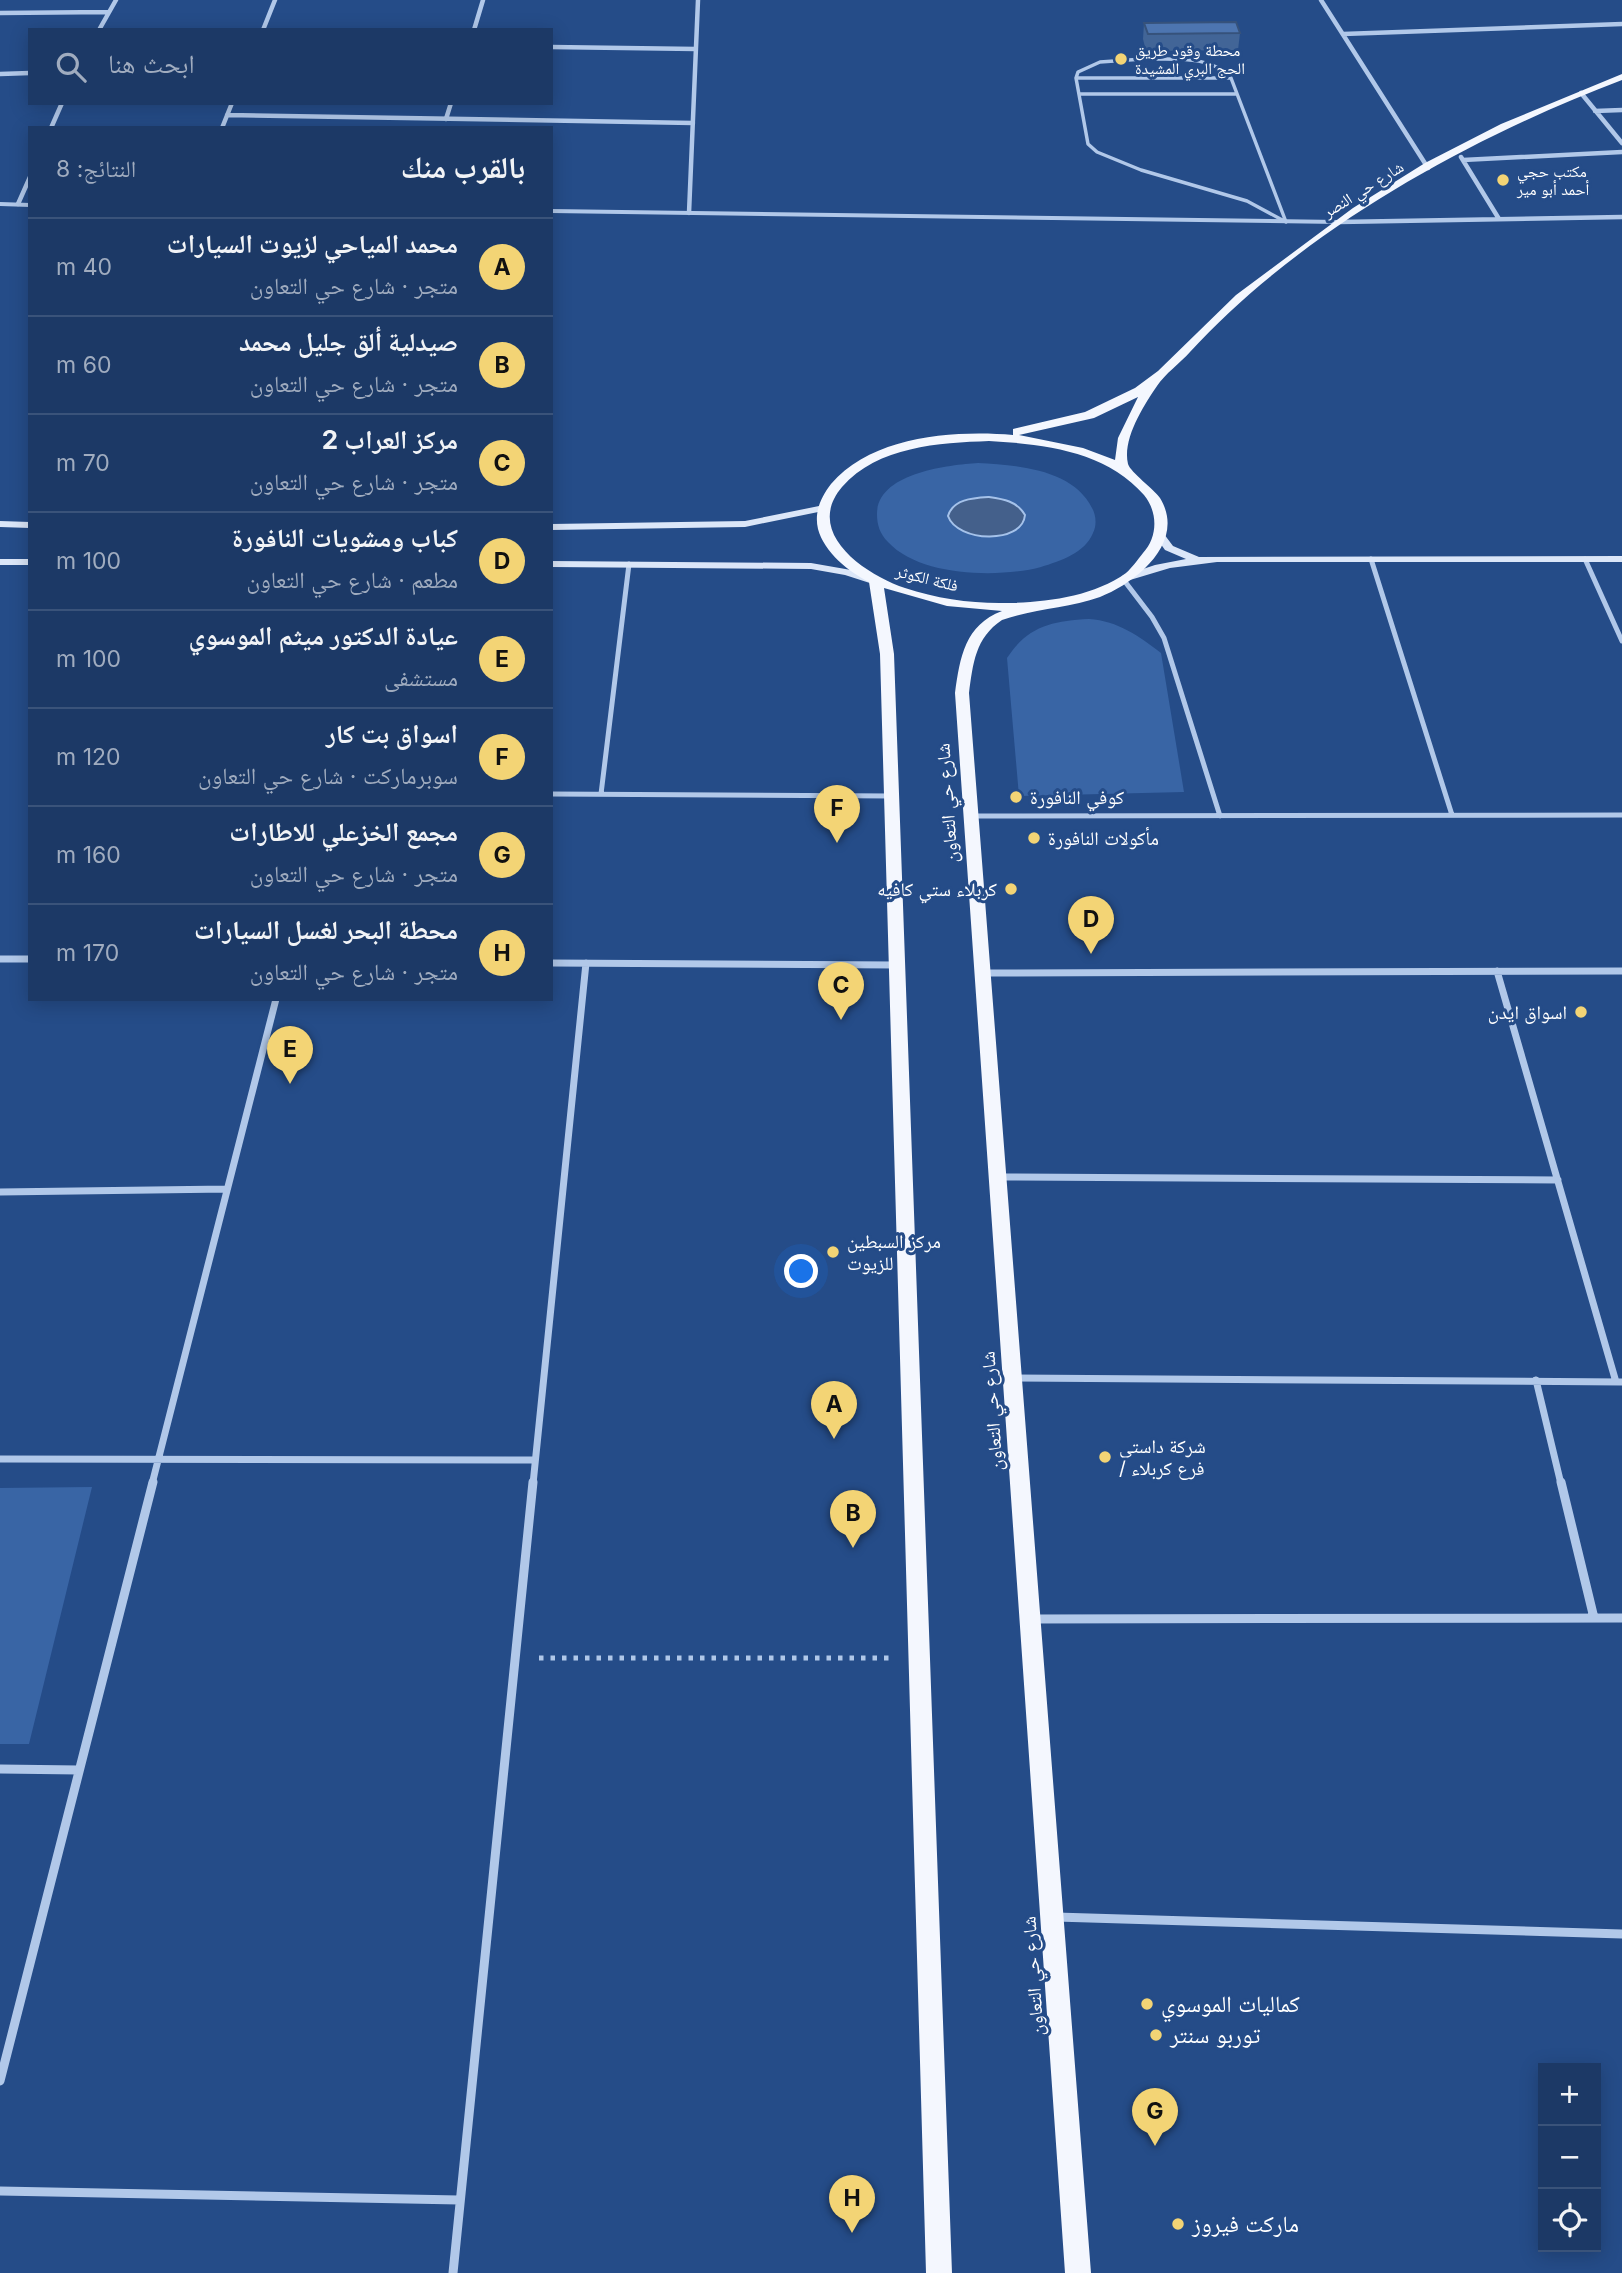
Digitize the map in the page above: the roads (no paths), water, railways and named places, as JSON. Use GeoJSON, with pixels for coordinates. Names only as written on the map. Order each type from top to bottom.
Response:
{"type":"FeatureCollection","features":[{"type":"Feature","properties":{"kind":"main road","name":"شارع حي النصر"},"geometry":{"type":"LineString","coordinates":[[1154,380],[1215,318],[1339,222],[1428,168],[1461,156],[1581,93],[1622,77]]}},
{"type":"Feature","properties":{"kind":"main road"},"geometry":{"type":"LineString","coordinates":[[553,527],[735,524],[824,508],[834,488],[853,470],[880,456],[937,441],[989,437],[1046,428],[1093,414],[1154,380]]}},
{"type":"Feature","properties":{"kind":"main road"},"geometry":{"type":"LineString","coordinates":[[1125,472],[1120,463],[1122,443],[1154,380]]}},
{"type":"Feature","properties":{"kind":"main road"},"geometry":{"type":"LineString","coordinates":[[989,437],[1015,438],[1064,447],[1097,458],[1125,472],[1152,497],[1159,511],[1160,536],[1169,548],[1184,556],[1217,559]]}},
{"type":"Feature","properties":{"kind":"main road","name":"فلكة الكوثر"},"geometry":{"type":"LineString","coordinates":[[824,508],[822,523],[827,539],[838,555],[876,582],[942,603],[979,607],[1055,603],[1092,593],[1123,579],[1152,555],[1160,536]]}},
{"type":"Feature","properties":{"kind":"main road"},"geometry":{"type":"LineString","coordinates":[[0,524],[28,525]]}},
{"type":"Feature","properties":{"kind":"main road"},"geometry":{"type":"LineString","coordinates":[[1123,579],[1176,562],[1217,559],[1622,559]]}},
{"type":"Feature","properties":{"kind":"main road"},"geometry":{"type":"LineString","coordinates":[[0,562],[28,562]]}},
{"type":"Feature","properties":{"kind":"main road"},"geometry":{"type":"LineString","coordinates":[[553,564],[811,566],[847,572],[876,582],[887,654],[939,2273]]}},
{"type":"Feature","properties":{"kind":"main road","name":"شارع حي التعاون"},"geometry":{"type":"LineString","coordinates":[[1055,603],[1021,609],[994,618],[983,625],[968,649],[962,693],[1078,2273]]}},
{"type":"Feature","properties":{"kind":"street"},"geometry":{"type":"LineString","coordinates":[[100,28],[116,0]]}},
{"type":"Feature","properties":{"kind":"street"},"geometry":{"type":"LineString","coordinates":[[264,28],[275,0]]}},
{"type":"Feature","properties":{"kind":"street"},"geometry":{"type":"LineString","coordinates":[[475,28],[483,0]]}},
{"type":"Feature","properties":{"kind":"street"},"geometry":{"type":"LineString","coordinates":[[689,213],[698,0]]}},
{"type":"Feature","properties":{"kind":"street"},"geometry":{"type":"LineString","coordinates":[[1321,0],[1428,168]]}},
{"type":"Feature","properties":{"kind":"street"},"geometry":{"type":"LineString","coordinates":[[0,13],[109,12]]}},
{"type":"Feature","properties":{"kind":"street"},"geometry":{"type":"LineString","coordinates":[[1343,34],[1622,24]]}},
{"type":"Feature","properties":{"kind":"street"},"geometry":{"type":"LineString","coordinates":[[553,47],[696,49]]}},
{"type":"Feature","properties":{"kind":"street"},"geometry":{"type":"LineString","coordinates":[[0,74],[28,73]]}},
{"type":"Feature","properties":{"kind":"street"},"geometry":{"type":"LineString","coordinates":[[1581,93],[1622,143]]}},
{"type":"Feature","properties":{"kind":"street"},"geometry":{"type":"LineString","coordinates":[[52,126],[61,105]]}},
{"type":"Feature","properties":{"kind":"street"},"geometry":{"type":"LineString","coordinates":[[223,126],[231,105]]}},
{"type":"Feature","properties":{"kind":"street"},"geometry":{"type":"LineString","coordinates":[[446,119],[450,105]]}},
{"type":"Feature","properties":{"kind":"street"},"geometry":{"type":"LineString","coordinates":[[1595,111],[1622,110]]}},
{"type":"Feature","properties":{"kind":"street"},"geometry":{"type":"LineString","coordinates":[[227,115],[693,123]]}},
{"type":"Feature","properties":{"kind":"street"},"geometry":{"type":"LineString","coordinates":[[1499,219],[1461,156],[1622,152]]}},
{"type":"Feature","properties":{"kind":"street"},"geometry":{"type":"LineString","coordinates":[[18,204],[28,182]]}},
{"type":"Feature","properties":{"kind":"street"},"geometry":{"type":"LineString","coordinates":[[0,204],[28,205]]}},
{"type":"Feature","properties":{"kind":"street"},"geometry":{"type":"LineString","coordinates":[[553,211],[1286,222],[1622,216]]}},
{"type":"Feature","properties":{"kind":"street"},"geometry":{"type":"LineString","coordinates":[[1371,559],[1452,815]]}},
{"type":"Feature","properties":{"kind":"street"},"geometry":{"type":"LineString","coordinates":[[1585,559],[1622,641]]}},
{"type":"Feature","properties":{"kind":"street"},"geometry":{"type":"LineString","coordinates":[[601,794],[629,564]]}},
{"type":"Feature","properties":{"kind":"street"},"geometry":{"type":"LineString","coordinates":[[1123,579],[1152,617],[1164,638],[1220,816]]}},
{"type":"Feature","properties":{"kind":"street"},"geometry":{"type":"LineString","coordinates":[[553,794],[891,796]]}},
{"type":"Feature","properties":{"kind":"street"},"geometry":{"type":"LineString","coordinates":[[971,816],[1622,815]]}},
{"type":"Feature","properties":{"kind":"street"},"geometry":{"type":"LineString","coordinates":[[0,959],[28,959]]}},
{"type":"Feature","properties":{"kind":"street"},"geometry":{"type":"LineString","coordinates":[[553,963],[897,965]]}},
{"type":"Feature","properties":{"kind":"street"},"geometry":{"type":"LineString","coordinates":[[453,2273],[586,963]]}},
{"type":"Feature","properties":{"kind":"street"},"geometry":{"type":"LineString","coordinates":[[1012,1378],[1619,1382],[1497,971]]}},
{"type":"Feature","properties":{"kind":"street"},"geometry":{"type":"LineString","coordinates":[[982,973],[1622,971]]}},
{"type":"Feature","properties":{"kind":"street"},"geometry":{"type":"LineString","coordinates":[[0,2081],[275,1001]]}},
{"type":"Feature","properties":{"kind":"street"},"geometry":{"type":"LineString","coordinates":[[997,1177],[1558,1180]]}},
{"type":"Feature","properties":{"kind":"street"},"geometry":{"type":"LineString","coordinates":[[0,1192],[227,1189]]}},
{"type":"Feature","properties":{"kind":"street"},"geometry":{"type":"LineString","coordinates":[[1536,1381],[1594,1618]]}},
{"type":"Feature","properties":{"kind":"street"},"geometry":{"type":"LineString","coordinates":[[0,1459],[535,1460]]}},
{"type":"Feature","properties":{"kind":"street"},"geometry":{"type":"LineString","coordinates":[[1030,1619],[1622,1618]]}},
{"type":"Feature","properties":{"kind":"street"},"geometry":{"type":"LineString","coordinates":[[0,1769],[79,1770]]}},
{"type":"Feature","properties":{"kind":"street"},"geometry":{"type":"LineString","coordinates":[[1051,1917],[1622,1934]]}},
{"type":"Feature","properties":{"kind":"street"},"geometry":{"type":"LineString","coordinates":[[0,2191],[459,2200]]}},
{"type":"Feature","properties":{"kind":"lane"},"geometry":{"type":"LineString","coordinates":[[1182,60],[1213,64],[1227,71],[1286,222],[1247,201],[1141,170],[1097,152],[1088,144],[1076,78],[1082,68],[1098,62],[1182,60]]}},
{"type":"Feature","properties":{"kind":"lane"},"geometry":{"type":"LineString","coordinates":[[1076,78],[1231,78]]}},
{"type":"Feature","properties":{"kind":"lane"},"geometry":{"type":"LineString","coordinates":[[1079,94],[1237,94]]}},
{"type":"Feature","properties":{"kind":"place","name":"محطة وقود طريق الحج البري المشيدة"},"geometry":{"type":"Point","coordinates":[1121,59]}},
{"type":"Feature","properties":{"kind":"place","name":"مكتب حجي أحمد أبو مير"},"geometry":{"type":"Point","coordinates":[1503,180]}},
{"type":"Feature","properties":{"kind":"place","name":"كوفي النافورة"},"geometry":{"type":"Point","coordinates":[1016,797]}},
{"type":"Feature","properties":{"kind":"place","name":"مأكولات النافورة"},"geometry":{"type":"Point","coordinates":[1034,838]}},
{"type":"Feature","properties":{"kind":"place","name":"اسواق بت كار"},"geometry":{"type":"Point","coordinates":[837,843]}},
{"type":"Feature","properties":{"kind":"place","name":"كربلاء ستي كافيه"},"geometry":{"type":"Point","coordinates":[1011,889]}},
{"type":"Feature","properties":{"kind":"place","name":"كباب ومشويات النافورة"},"geometry":{"type":"Point","coordinates":[1091,954]}},
{"type":"Feature","properties":{"kind":"place","name":"اسواق ايدن"},"geometry":{"type":"Point","coordinates":[1581,1012]}},
{"type":"Feature","properties":{"kind":"place","name":"مركز العراب 2"},"geometry":{"type":"Point","coordinates":[841,1020]}},
{"type":"Feature","properties":{"kind":"place","name":"عيادة الدكتور ميثم الموسوي"},"geometry":{"type":"Point","coordinates":[290,1084]}},
{"type":"Feature","properties":{"kind":"place","name":"مركز السبطين للزيوت"},"geometry":{"type":"Point","coordinates":[833,1252]}},
{"type":"Feature","properties":{"kind":"place","name":"محمد المياحي لزيوت السيارات"},"geometry":{"type":"Point","coordinates":[834,1439]}},
{"type":"Feature","properties":{"kind":"place","name":"شركة داستي / فرع كربلاء"},"geometry":{"type":"Point","coordinates":[1105,1457]}},
{"type":"Feature","properties":{"kind":"place","name":"صيدلية ألق جليل محمد"},"geometry":{"type":"Point","coordinates":[853,1548]}},
{"type":"Feature","properties":{"kind":"place","name":"كماليات الموسوي"},"geometry":{"type":"Point","coordinates":[1147,2004]}},
{"type":"Feature","properties":{"kind":"place","name":"توربو سنتر"},"geometry":{"type":"Point","coordinates":[1156,2035]}},
{"type":"Feature","properties":{"kind":"place","name":"مجمع الخزعلي للاطارات"},"geometry":{"type":"Point","coordinates":[1155,2146]}},
{"type":"Feature","properties":{"kind":"place","name":"ماركت فيروز"},"geometry":{"type":"Point","coordinates":[1178,2224]}},
{"type":"Feature","properties":{"kind":"place","name":"محطة البحر لغسل السيارات"},"geometry":{"type":"Point","coordinates":[852,2233]}}]}
